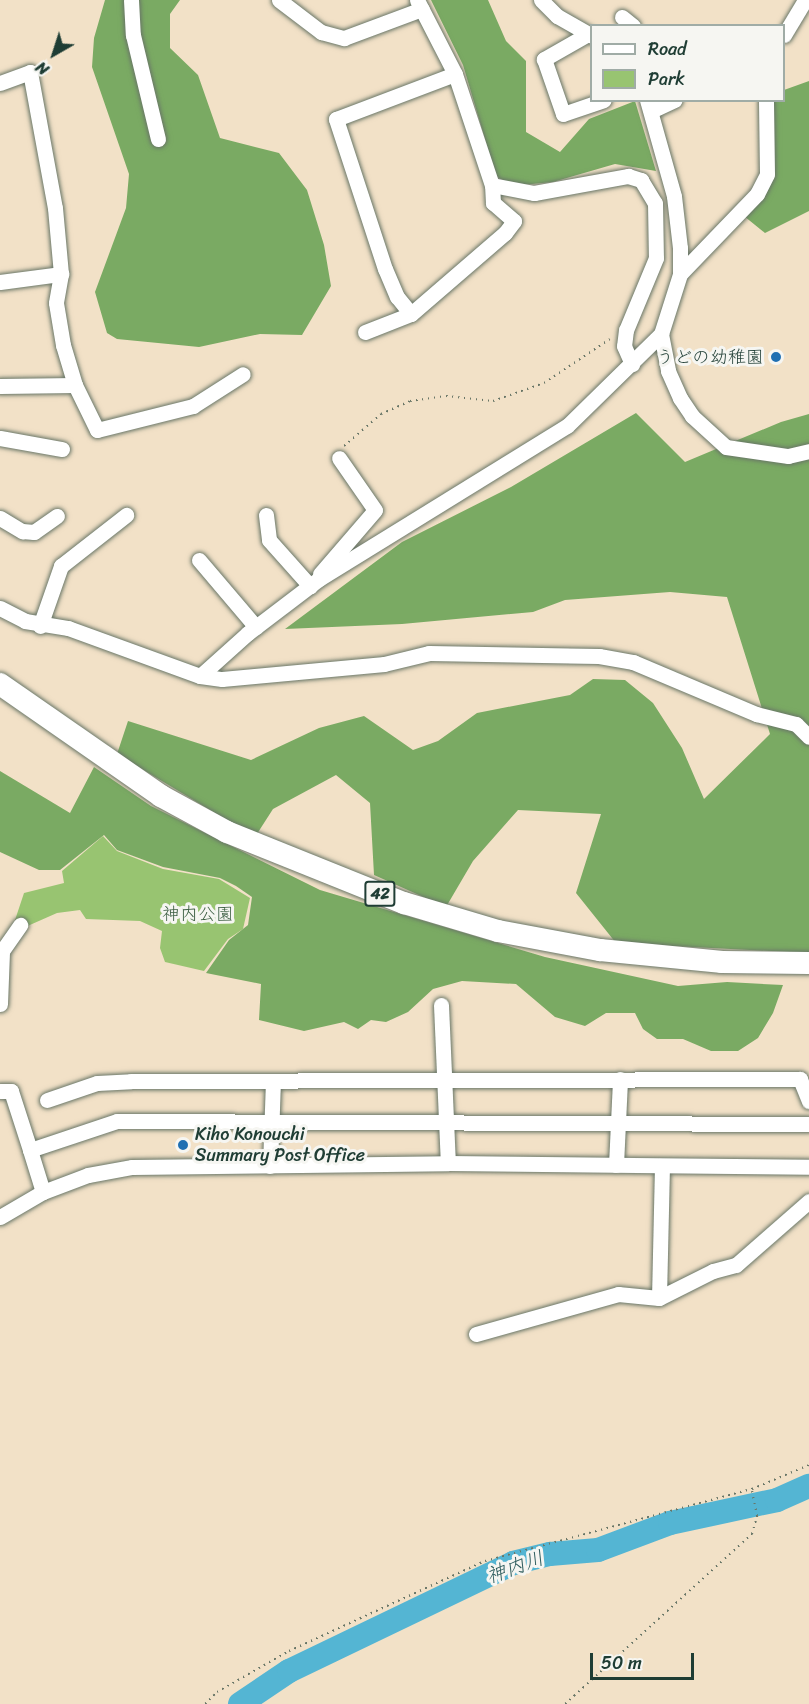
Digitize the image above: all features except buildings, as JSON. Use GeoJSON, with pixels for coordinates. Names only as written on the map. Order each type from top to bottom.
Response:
{"type":"FeatureCollection","features":[{"type":"Feature","properties":{"kind":"highway","name":"42"},"geometry":{"type":"LineString","coordinates":[[0,684],[161,796],[217,826],[309,868],[404,903],[498,931],[600,950],[722,962],[809,963]]}},
{"type":"Feature","properties":{"kind":"street"},"geometry":{"type":"LineString","coordinates":[[131,0],[133,35],[158,139]]}},
{"type":"Feature","properties":{"kind":"street"},"geometry":{"type":"LineString","coordinates":[[279,0],[321,32],[344,38],[420,4],[455,74],[492,185],[493,202],[514,221],[505,233],[411,314],[365,332]]}},
{"type":"Feature","properties":{"kind":"street"},"geometry":{"type":"LineString","coordinates":[[541,0],[557,16],[590,35]]}},
{"type":"Feature","properties":{"kind":"street"},"geometry":{"type":"LineString","coordinates":[[785,32],[806,0]]}},
{"type":"Feature","properties":{"kind":"street"},"geometry":{"type":"LineString","coordinates":[[590,35],[544,59],[563,114],[598,102]]}},
{"type":"Feature","properties":{"kind":"street"},"geometry":{"type":"LineString","coordinates":[[0,83],[30,72],[55,208],[61,274],[56,303],[75,385],[97,430],[193,406],[243,374]]}},
{"type":"Feature","properties":{"kind":"street"},"geometry":{"type":"LineString","coordinates":[[411,314],[397,297],[385,269],[336,119],[455,74]]}},
{"type":"Feature","properties":{"kind":"street"},"geometry":{"type":"LineString","coordinates":[[200,676],[256,627],[314,583],[567,426],[661,334],[680,274],[674,196],[649,106],[666,102]]}},
{"type":"Feature","properties":{"kind":"street"},"geometry":{"type":"LineString","coordinates":[[680,274],[757,194],[767,174],[766,102]]}},
{"type":"Feature","properties":{"kind":"street"},"geometry":{"type":"LineString","coordinates":[[492,185],[534,192],[628,176],[641,180],[655,203],[656,258],[627,327],[624,346],[632,364]]}},
{"type":"Feature","properties":{"kind":"street"},"geometry":{"type":"LineString","coordinates":[[0,282],[61,274]]}},
{"type":"Feature","properties":{"kind":"street"},"geometry":{"type":"LineString","coordinates":[[661,334],[668,371],[680,398],[692,416],[726,447],[788,456],[809,451]]}},
{"type":"Feature","properties":{"kind":"street"},"geometry":{"type":"LineString","coordinates":[[0,386],[75,385]]}},
{"type":"Feature","properties":{"kind":"street"},"geometry":{"type":"LineString","coordinates":[[0,438],[62,449]]}},
{"type":"Feature","properties":{"kind":"street"},"geometry":{"type":"LineString","coordinates":[[314,583],[321,571],[375,510],[340,453]]}},
{"type":"Feature","properties":{"kind":"street"},"geometry":{"type":"LineString","coordinates":[[40,626],[61,566],[126,515]]}},
{"type":"Feature","properties":{"kind":"street"},"geometry":{"type":"LineString","coordinates":[[266,515],[269,540],[314,583]]}},
{"type":"Feature","properties":{"kind":"street"},"geometry":{"type":"LineString","coordinates":[[0,518],[22,531],[34,532],[57,516]]}},
{"type":"Feature","properties":{"kind":"street"},"geometry":{"type":"LineString","coordinates":[[199,560],[256,627]]}},
{"type":"Feature","properties":{"kind":"street"},"geometry":{"type":"LineString","coordinates":[[0,608],[40,626],[68,628],[200,676],[222,679],[384,664],[429,653],[599,656],[633,662],[756,714],[796,724],[809,737]]}},
{"type":"Feature","properties":{"kind":"street"},"geometry":{"type":"LineString","coordinates":[[0,1004],[2,951],[20,925]]}},
{"type":"Feature","properties":{"kind":"street"},"geometry":{"type":"LineString","coordinates":[[441,1005],[448,1163]]}},
{"type":"Feature","properties":{"kind":"street"},"geometry":{"type":"LineString","coordinates":[[616,1166],[620,1079]]}},
{"type":"Feature","properties":{"kind":"street"},"geometry":{"type":"LineString","coordinates":[[47,1100],[97,1083],[800,1079],[809,1101]]}},
{"type":"Feature","properties":{"kind":"street"},"geometry":{"type":"LineString","coordinates":[[270,1166],[273,1082]]}},
{"type":"Feature","properties":{"kind":"street"},"geometry":{"type":"LineString","coordinates":[[0,1091],[11,1091],[43,1192]]}},
{"type":"Feature","properties":{"kind":"street"},"geometry":{"type":"LineString","coordinates":[[30,1150],[117,1121],[446,1120],[809,1124]]}},
{"type":"Feature","properties":{"kind":"street"},"geometry":{"type":"LineString","coordinates":[[0,1217],[43,1192],[88,1175],[132,1167],[448,1163],[809,1167]]}},
{"type":"Feature","properties":{"kind":"street"},"geometry":{"type":"LineString","coordinates":[[659,1298],[662,1166]]}},
{"type":"Feature","properties":{"kind":"street"},"geometry":{"type":"LineString","coordinates":[[476,1334],[618,1294],[659,1298],[713,1271],[736,1265],[809,1201]]}},
{"type":"Feature","properties":{"kind":"path"},"geometry":{"type":"LineString","coordinates":[[340,453],[381,414],[410,401],[446,396],[494,401],[544,383],[627,327]]}},
{"type":"Feature","properties":{"kind":"path"},"geometry":{"type":"LineString","coordinates":[[205,1704],[217,1692],[289,1651],[484,1561],[752,1490],[809,1465]]}},
{"type":"Feature","properties":{"kind":"path"},"geometry":{"type":"LineString","coordinates":[[566,1704],[752,1534],[757,1516],[752,1490]]}},
{"type":"Feature","properties":{"kind":"green space"},"geometry":{"type":"Polygon","coordinates":[[[105,0],[180,0],[170,14],[170,48],[198,75],[220,138],[279,153],[307,190],[324,245],[331,286],[302,335],[260,334],[199,347],[117,339],[107,333],[95,292],[126,208],[129,174],[92,67],[94,38],[105,0]]]}},
{"type":"Feature","properties":{"kind":"green space"},"geometry":{"type":"Polygon","coordinates":[[[431,0],[488,0],[506,41],[526,61],[526,132],[560,152],[589,119],[635,102],[656,171],[615,164],[553,182],[511,186],[496,176],[463,65],[431,0]]]}},
{"type":"Feature","properties":{"kind":"green space"},"geometry":{"type":"Polygon","coordinates":[[[809,81],[809,211],[765,233],[739,212],[767,174],[766,102],[785,102],[785,90],[809,81]]]}},
{"type":"Feature","properties":{"kind":"green space"},"geometry":{"type":"Polygon","coordinates":[[[636,413],[685,462],[781,422],[809,414],[809,953],[616,943],[576,893],[601,814],[518,810],[473,861],[446,907],[374,875],[370,803],[336,775],[273,809],[255,837],[117,754],[128,721],[251,760],[319,728],[364,716],[413,750],[438,741],[477,713],[570,695],[593,679],[625,680],[653,703],[682,748],[704,799],[770,734],[727,597],[670,592],[565,600],[533,612],[402,624],[285,629],[402,542],[511,487],[636,413]]]}},
{"type":"Feature","properties":{"kind":"green space"},"geometry":{"type":"Polygon","coordinates":[[[94,767],[151,806],[320,890],[545,957],[678,986],[727,982],[783,985],[773,1013],[758,1038],[738,1051],[711,1051],[683,1039],[657,1039],[643,1029],[635,1013],[606,1013],[585,1026],[555,1017],[516,984],[462,981],[433,989],[408,1012],[386,1022],[371,1020],[358,1029],[344,1022],[304,1031],[259,1020],[261,984],[206,973],[229,940],[248,925],[252,897],[236,886],[220,878],[163,867],[117,850],[104,835],[60,870],[39,870],[0,852],[0,771],[70,813],[94,767]]]}},
{"type":"Feature","properties":{"kind":"green space","name":"神内公園"},"geometry":{"type":"Polygon","coordinates":[[[103,836],[117,851],[163,869],[219,879],[250,898],[243,929],[228,939],[204,971],[165,962],[160,948],[162,931],[140,921],[86,919],[80,910],[57,913],[23,928],[15,920],[24,893],[64,883],[62,871],[103,836]]]}},
{"type":"Feature","properties":{"kind":"waterway","name":"神内川"},"geometry":{"type":"LineString","coordinates":[[240,1704],[289,1671],[513,1563],[550,1554],[598,1550],[670,1523],[777,1500],[809,1486]]}},
{"type":"Feature","properties":{"kind":"place","name":"うどの幼稚園"},"geometry":{"type":"Point","coordinates":[776,357]}},
{"type":"Feature","properties":{"kind":"place","name":"Kiho Konouchi Summary Post Office"},"geometry":{"type":"Point","coordinates":[183,1145]}}]}
